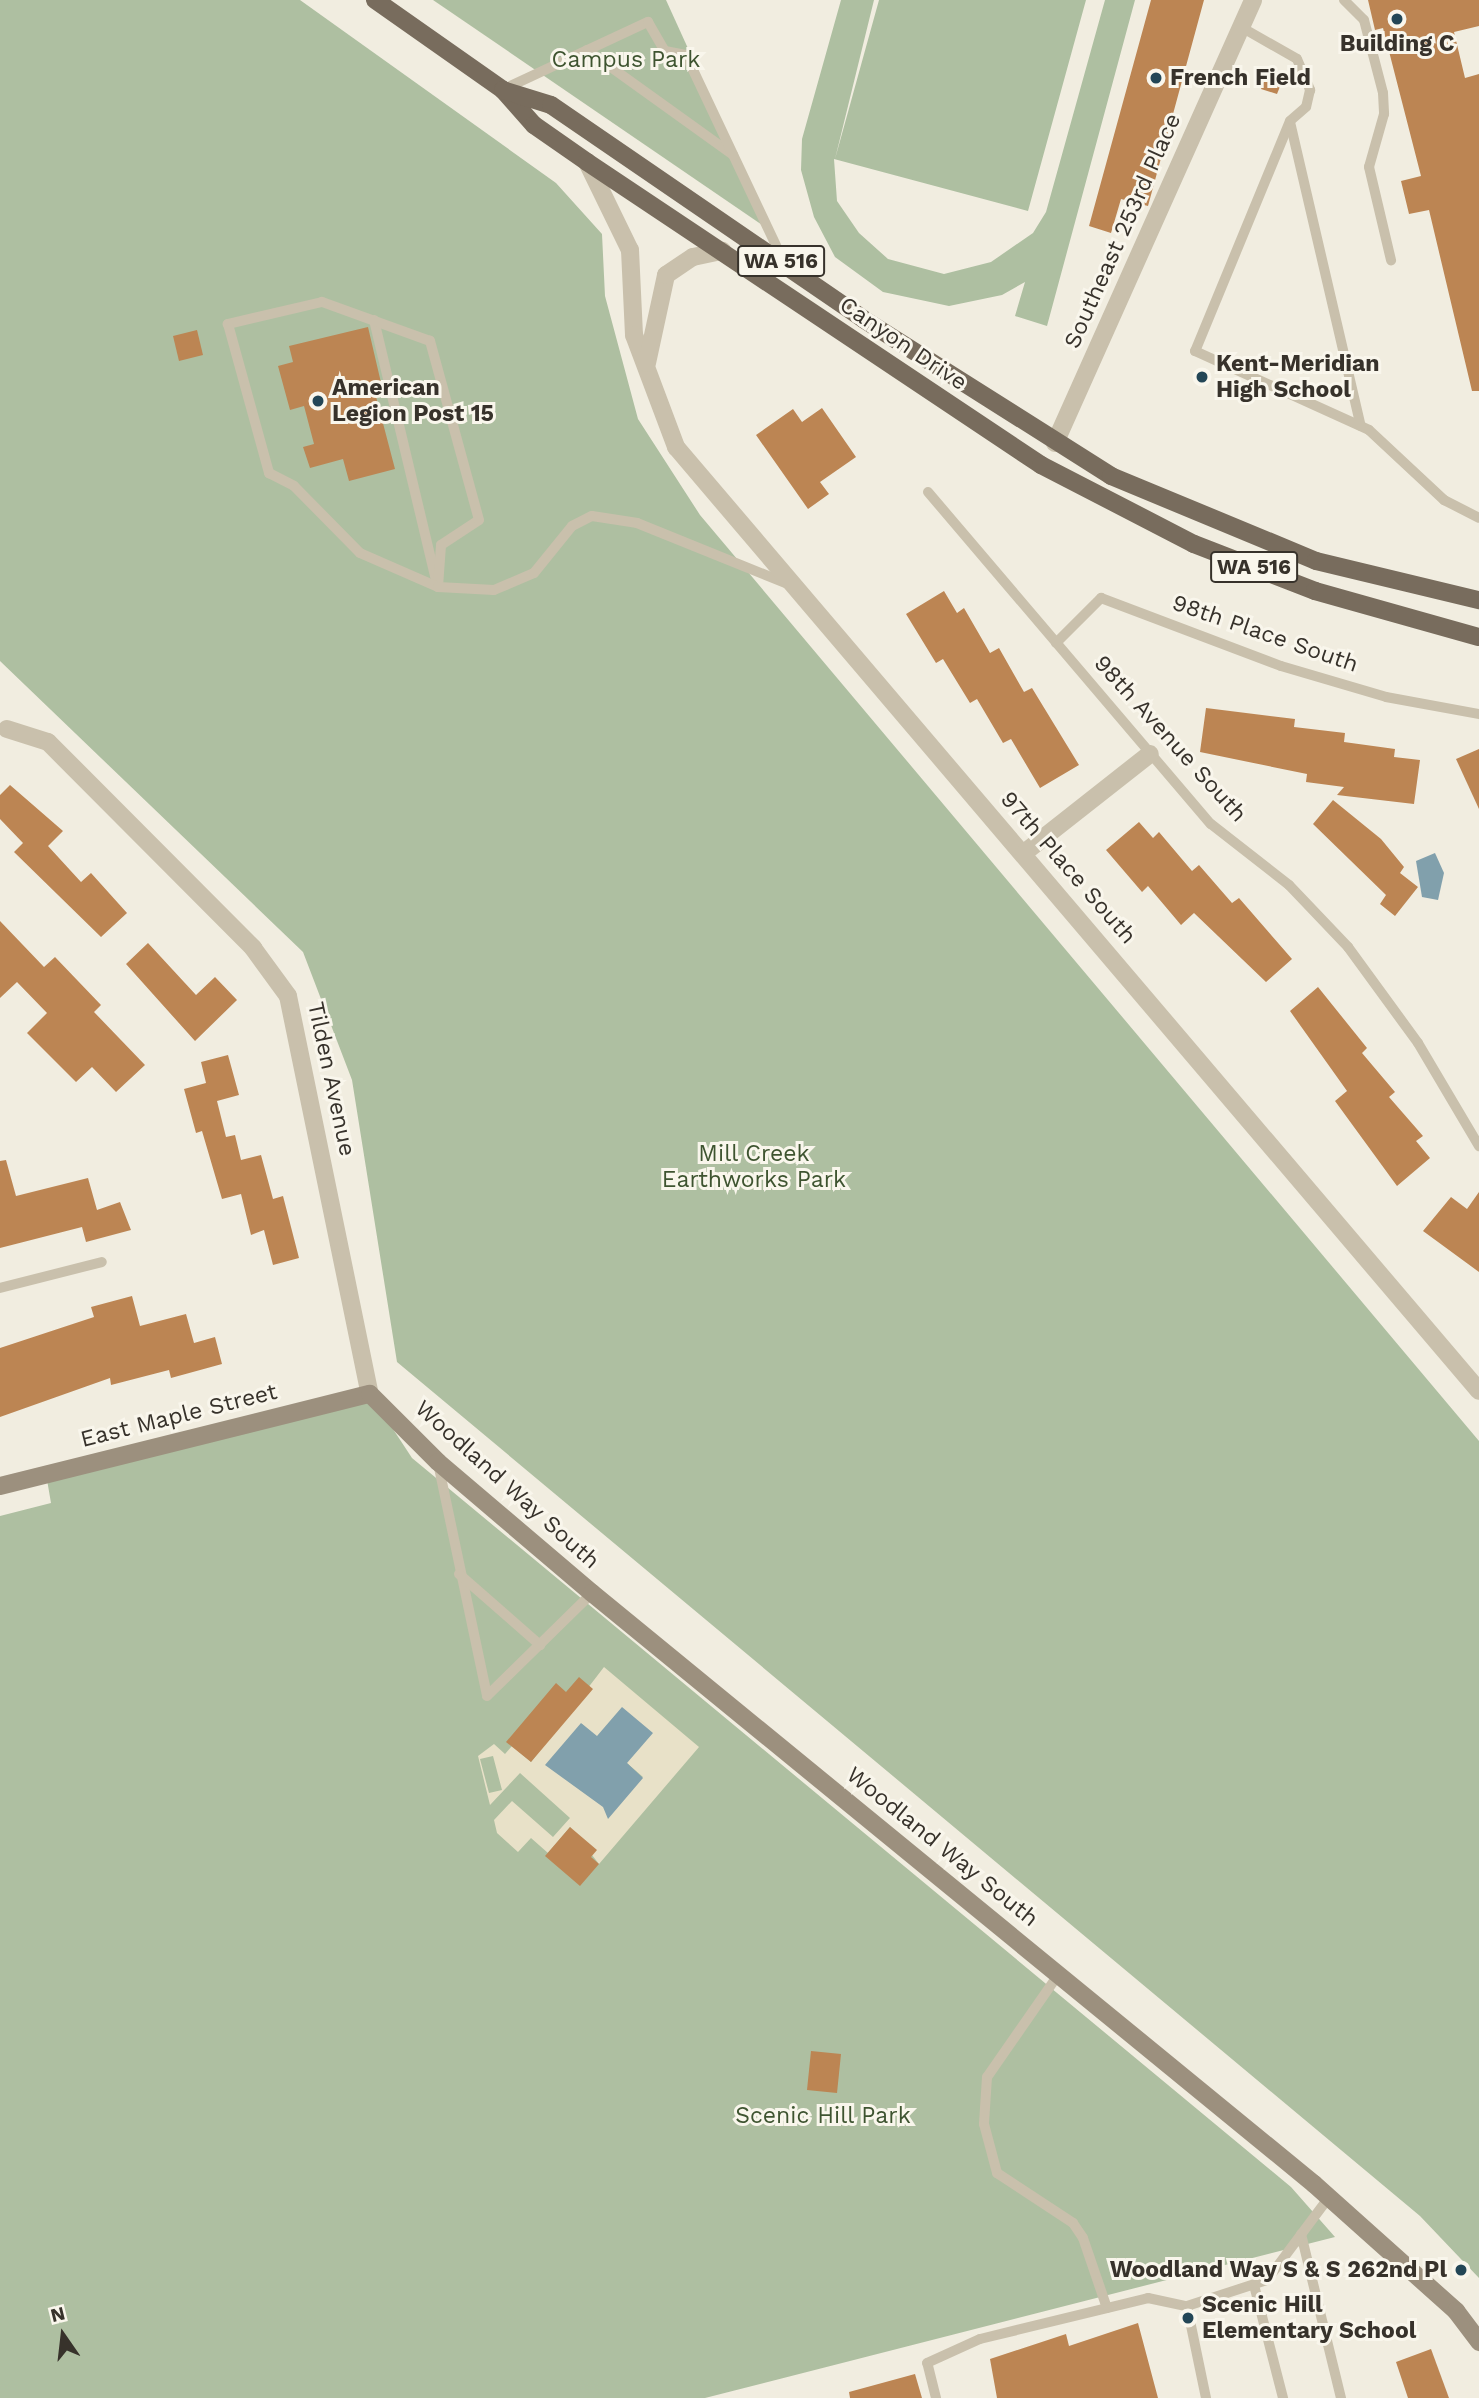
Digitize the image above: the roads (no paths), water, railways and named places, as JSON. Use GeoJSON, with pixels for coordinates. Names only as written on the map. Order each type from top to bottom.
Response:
{"type":"FeatureCollection","features":[{"type":"Feature","properties":{"kind":"main road","name":"Canyon Drive"},"geometry":{"type":"LineString","coordinates":[[375,0],[503,90],[534,125],[1041,465],[1194,544],[1315,591],[1479,637]]}},
{"type":"Feature","properties":{"kind":"main road","name":"Canyon Drive"},"geometry":{"type":"LineString","coordinates":[[503,90],[551,105],[1055,443]]}},
{"type":"Feature","properties":{"kind":"main road","name":"WA 516"},"geometry":{"type":"LineString","coordinates":[[1055,443],[1200,518],[1316,561],[1479,600]]}},
{"type":"Feature","properties":{"kind":"street","name":"Southeast 253rd Place"},"geometry":{"type":"LineString","coordinates":[[1055,443],[1253,0]]}},
{"type":"Feature","properties":{"kind":"street","name":"97th Place South"},"geometry":{"type":"LineString","coordinates":[[587,162],[629,250],[633,328],[676,447],[788,584],[1024,853],[1479,1391]]}},
{"type":"Feature","properties":{"kind":"street"},"geometry":{"type":"LineString","coordinates":[[647,363],[666,275],[693,257],[722,251]]}},
{"type":"Feature","properties":{"kind":"street","name":"Tilden Avenue"},"geometry":{"type":"LineString","coordinates":[[7,729],[48,742],[253,948],[288,996],[370,1394]]}},
{"type":"Feature","properties":{"kind":"street"},"geometry":{"type":"LineString","coordinates":[[1024,853],[1150,754]]}},
{"type":"Feature","properties":{"kind":"street","name":"Woodland Way South"},"geometry":{"type":"LineString","coordinates":[[370,1394],[438,1462],[592,1593],[1329,2197],[1456,2311],[1479,2342]]}},
{"type":"Feature","properties":{"kind":"street","name":"East Maple Street"},"geometry":{"type":"LineString","coordinates":[[0,1486],[370,1394]]}},
{"type":"Feature","properties":{"kind":"lane"},"geometry":{"type":"LineString","coordinates":[[1344,0],[1364,20],[1382,93],[1384,114],[1368,157],[1391,260]]}},
{"type":"Feature","properties":{"kind":"lane"},"geometry":{"type":"LineString","coordinates":[[503,90],[648,22],[665,51],[685,55],[785,264]]}},
{"type":"Feature","properties":{"kind":"lane"},"geometry":{"type":"LineString","coordinates":[[1241,27],[1288,51],[1306,74],[1306,107],[1290,121],[1195,351],[1361,426],[1444,500],[1479,518]]}},
{"type":"Feature","properties":{"kind":"lane"},"geometry":{"type":"LineString","coordinates":[[587,50],[734,156]]}},
{"type":"Feature","properties":{"kind":"lane"},"geometry":{"type":"LineString","coordinates":[[1290,121],[1361,426]]}},
{"type":"Feature","properties":{"kind":"lane"},"geometry":{"type":"LineString","coordinates":[[438,587],[441,545],[479,520],[437,355],[430,341],[322,302],[228,324],[270,473],[294,486],[360,553],[438,587],[467,591],[513,585],[534,573],[572,526],[592,516],[637,523],[788,584]]}},
{"type":"Feature","properties":{"kind":"lane"},"geometry":{"type":"LineString","coordinates":[[374,320],[438,587]]}},
{"type":"Feature","properties":{"kind":"lane","name":"98th Avenue South"},"geometry":{"type":"LineString","coordinates":[[928,492],[1211,824],[1289,885],[1348,947],[1418,1043],[1479,1146]]}},
{"type":"Feature","properties":{"kind":"lane","name":"98th Place South"},"geometry":{"type":"LineString","coordinates":[[1056,643],[1101,598],[1281,666],[1386,698],[1479,714]]}},
{"type":"Feature","properties":{"kind":"lane"},"geometry":{"type":"LineString","coordinates":[[0,1288],[102,1262]]}},
{"type":"Feature","properties":{"kind":"lane"},"geometry":{"type":"LineString","coordinates":[[438,1462],[459,1574],[487,1696],[592,1593]]}},
{"type":"Feature","properties":{"kind":"lane"},"geometry":{"type":"LineString","coordinates":[[459,1574],[540,1645]]}},
{"type":"Feature","properties":{"kind":"lane"},"geometry":{"type":"LineString","coordinates":[[1058,1975],[987,2077],[984,2124],[997,2173],[1073,2223],[1083,2238],[1107,2308]]}},
{"type":"Feature","properties":{"kind":"lane"},"geometry":{"type":"LineString","coordinates":[[936,2398],[927,2362],[979,2339],[1148,2298],[1187,2306],[1267,2280],[1329,2197]]}},
{"type":"Feature","properties":{"kind":"lane"},"geometry":{"type":"LineString","coordinates":[[1301,2234],[1341,2398]]}},
{"type":"Feature","properties":{"kind":"lane"},"geometry":{"type":"LineString","coordinates":[[1254,2286],[1283,2398]]}},
{"type":"Feature","properties":{"kind":"lane"},"geometry":{"type":"LineString","coordinates":[[1187,2306],[1206,2398]]}},
{"type":"Feature","properties":{"kind":"water"},"geometry":{"type":"Polygon","coordinates":[[[1435,853],[1444,873],[1438,900],[1422,897],[1416,861],[1435,853]]]}},
{"type":"Feature","properties":{"kind":"water"},"geometry":{"type":"Polygon","coordinates":[[[622,1707],[653,1733],[627,1763],[643,1778],[608,1819],[603,1807],[545,1765],[581,1723],[597,1736],[622,1707]]]}},
{"type":"Feature","properties":{"kind":"place","name":"Building C"},"geometry":{"type":"Point","coordinates":[1397,19]}},
{"type":"Feature","properties":{"kind":"place","name":"French Field"},"geometry":{"type":"Point","coordinates":[1156,78]}},
{"type":"Feature","properties":{"kind":"place","name":"Kent-Meridian High School"},"geometry":{"type":"Point","coordinates":[1202,377]}},
{"type":"Feature","properties":{"kind":"place","name":"American Legion Post 15"},"geometry":{"type":"Point","coordinates":[318,401]}},
{"type":"Feature","properties":{"kind":"place","name":"Woodland Way S & S 262nd Pl"},"geometry":{"type":"Point","coordinates":[1461,2270]}},
{"type":"Feature","properties":{"kind":"place","name":"Scenic Hill Elementary School"},"geometry":{"type":"Point","coordinates":[1188,2318]}},
{"type":"Feature","properties":{"kind":"park label","name":"Campus Park"},"geometry":{"type":"Point","coordinates":[626,60]}},
{"type":"Feature","properties":{"kind":"park label","name":"Mill Creek Earthworks Park"},"geometry":{"type":"Point","coordinates":[754,1167]}},
{"type":"Feature","properties":{"kind":"park label","name":"Scenic Hill Park"},"geometry":{"type":"Point","coordinates":[823,2116]}}]}
